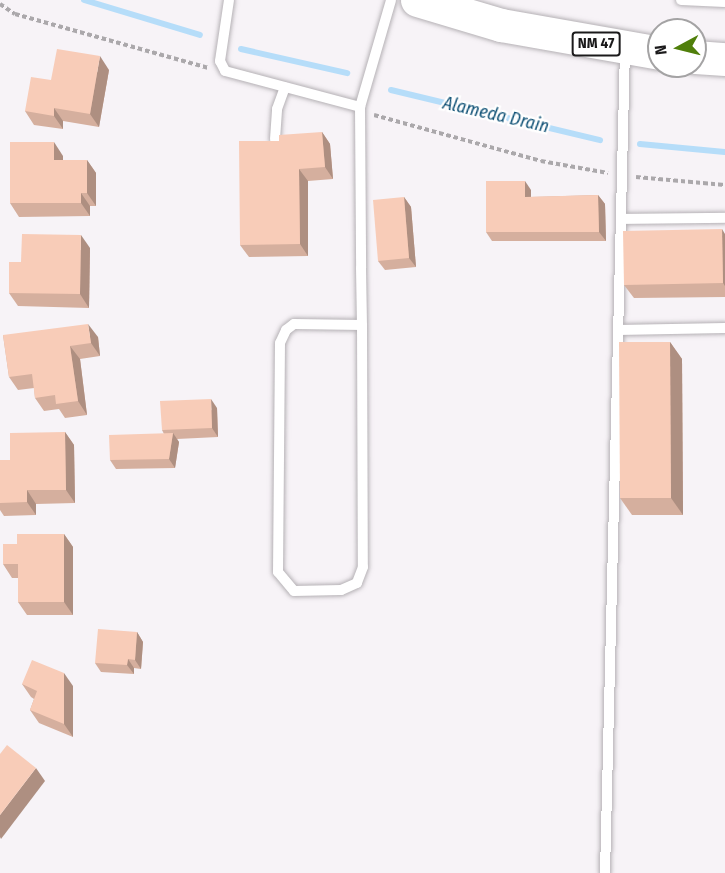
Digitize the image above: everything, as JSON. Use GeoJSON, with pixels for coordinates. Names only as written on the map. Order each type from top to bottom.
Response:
{"type":"FeatureCollection","features":[{"type":"Feature","properties":{"kind":"main road","name":"NM 47"},"geometry":{"type":"LineString","coordinates":[[417,0],[501,25],[647,52]]}},
{"type":"Feature","properties":{"kind":"main road"},"geometry":{"type":"LineString","coordinates":[[707,58],[725,59]]}},
{"type":"Feature","properties":{"kind":"lane"},"geometry":{"type":"LineString","coordinates":[[229,0],[220,61],[225,71],[360,107]]}},
{"type":"Feature","properties":{"kind":"lane"},"geometry":{"type":"LineString","coordinates":[[362,325],[294,324],[286,330],[280,343],[278,572],[294,591],[341,590],[357,583],[363,567],[362,325],[360,107],[391,0]]}},
{"type":"Feature","properties":{"kind":"lane"},"geometry":{"type":"LineString","coordinates":[[681,0],[725,2]]}},
{"type":"Feature","properties":{"kind":"lane"},"geometry":{"type":"LineString","coordinates":[[605,873],[625,49]]}},
{"type":"Feature","properties":{"kind":"lane"},"geometry":{"type":"LineString","coordinates":[[275,139],[277,109],[285,87]]}},
{"type":"Feature","properties":{"kind":"lane"},"geometry":{"type":"LineString","coordinates":[[621,219],[725,218]]}},
{"type":"Feature","properties":{"kind":"lane"},"geometry":{"type":"LineString","coordinates":[[618,330],[725,328]]}},
{"type":"Feature","properties":{"kind":"path"},"geometry":{"type":"LineString","coordinates":[[633,177],[725,185]]}},
{"type":"Feature","properties":{"kind":"building"},"geometry":{"type":"Polygon","coordinates":[[[57,49],[100,56],[90,114],[54,108],[54,116],[25,111],[31,77],[51,80],[57,49]]]}},
{"type":"Feature","properties":{"kind":"building"},"geometry":{"type":"Polygon","coordinates":[[[322,132],[325,167],[299,169],[300,244],[240,245],[239,141],[279,141],[279,135],[322,132]]]}},
{"type":"Feature","properties":{"kind":"building"},"geometry":{"type":"Polygon","coordinates":[[[10,142],[54,142],[54,160],[87,160],[87,193],[81,193],[81,203],[10,203],[10,142]]]}},
{"type":"Feature","properties":{"kind":"building"},"geometry":{"type":"Polygon","coordinates":[[[486,181],[525,181],[525,197],[598,195],[599,232],[486,232],[486,181]]]}},
{"type":"Feature","properties":{"kind":"building"},"geometry":{"type":"Polygon","coordinates":[[[404,197],[409,258],[378,261],[373,200],[404,197]]]}},
{"type":"Feature","properties":{"kind":"building"},"geometry":{"type":"Polygon","coordinates":[[[722,229],[723,283],[624,285],[623,231],[722,229]]]}},
{"type":"Feature","properties":{"kind":"building"},"geometry":{"type":"Polygon","coordinates":[[[22,234],[81,235],[80,294],[9,293],[9,262],[21,262],[22,234]]]}},
{"type":"Feature","properties":{"kind":"building"},"geometry":{"type":"Polygon","coordinates":[[[88,324],[91,343],[70,346],[78,401],[56,404],[55,395],[35,398],[32,374],[9,377],[3,335],[88,324]]]}},
{"type":"Feature","properties":{"kind":"building"},"geometry":{"type":"Polygon","coordinates":[[[619,342],[670,342],[671,498],[620,498],[619,342]]]}},
{"type":"Feature","properties":{"kind":"building"},"geometry":{"type":"Polygon","coordinates":[[[211,399],[212,428],[162,430],[160,401],[211,399]]]}},
{"type":"Feature","properties":{"kind":"building"},"geometry":{"type":"Polygon","coordinates":[[[65,432],[66,490],[27,490],[27,502],[0,503],[0,460],[10,460],[10,433],[65,432]]]}},
{"type":"Feature","properties":{"kind":"building"},"geometry":{"type":"Polygon","coordinates":[[[173,433],[169,459],[110,460],[109,435],[173,433]]]}},
{"type":"Feature","properties":{"kind":"building"},"geometry":{"type":"Polygon","coordinates":[[[17,534],[64,534],[64,602],[18,602],[18,564],[3,564],[3,544],[17,544],[17,534]]]}},
{"type":"Feature","properties":{"kind":"building"},"geometry":{"type":"Polygon","coordinates":[[[98,629],[137,632],[135,660],[128,659],[127,665],[95,663],[98,629]]]}},
{"type":"Feature","properties":{"kind":"building"},"geometry":{"type":"Polygon","coordinates":[[[32,660],[64,673],[64,724],[30,710],[37,691],[22,684],[32,660]]]}},
{"type":"Feature","properties":{"kind":"building"},"geometry":{"type":"Polygon","coordinates":[[[7,745],[36,768],[0,815],[0,754],[7,745]]]}},
{"type":"Feature","properties":{"kind":"waterway","name":"Alameda Drain"},"geometry":{"type":"LineString","coordinates":[[84,0],[200,35]]}},
{"type":"Feature","properties":{"kind":"waterway","name":"Alameda Drain"},"geometry":{"type":"LineString","coordinates":[[241,49],[347,73]]}},
{"type":"Feature","properties":{"kind":"waterway","name":"Alameda Drain"},"geometry":{"type":"LineString","coordinates":[[391,90],[600,140]]}},
{"type":"Feature","properties":{"kind":"waterway","name":"Alameda Drain"},"geometry":{"type":"LineString","coordinates":[[640,144],[725,152]]}}]}
